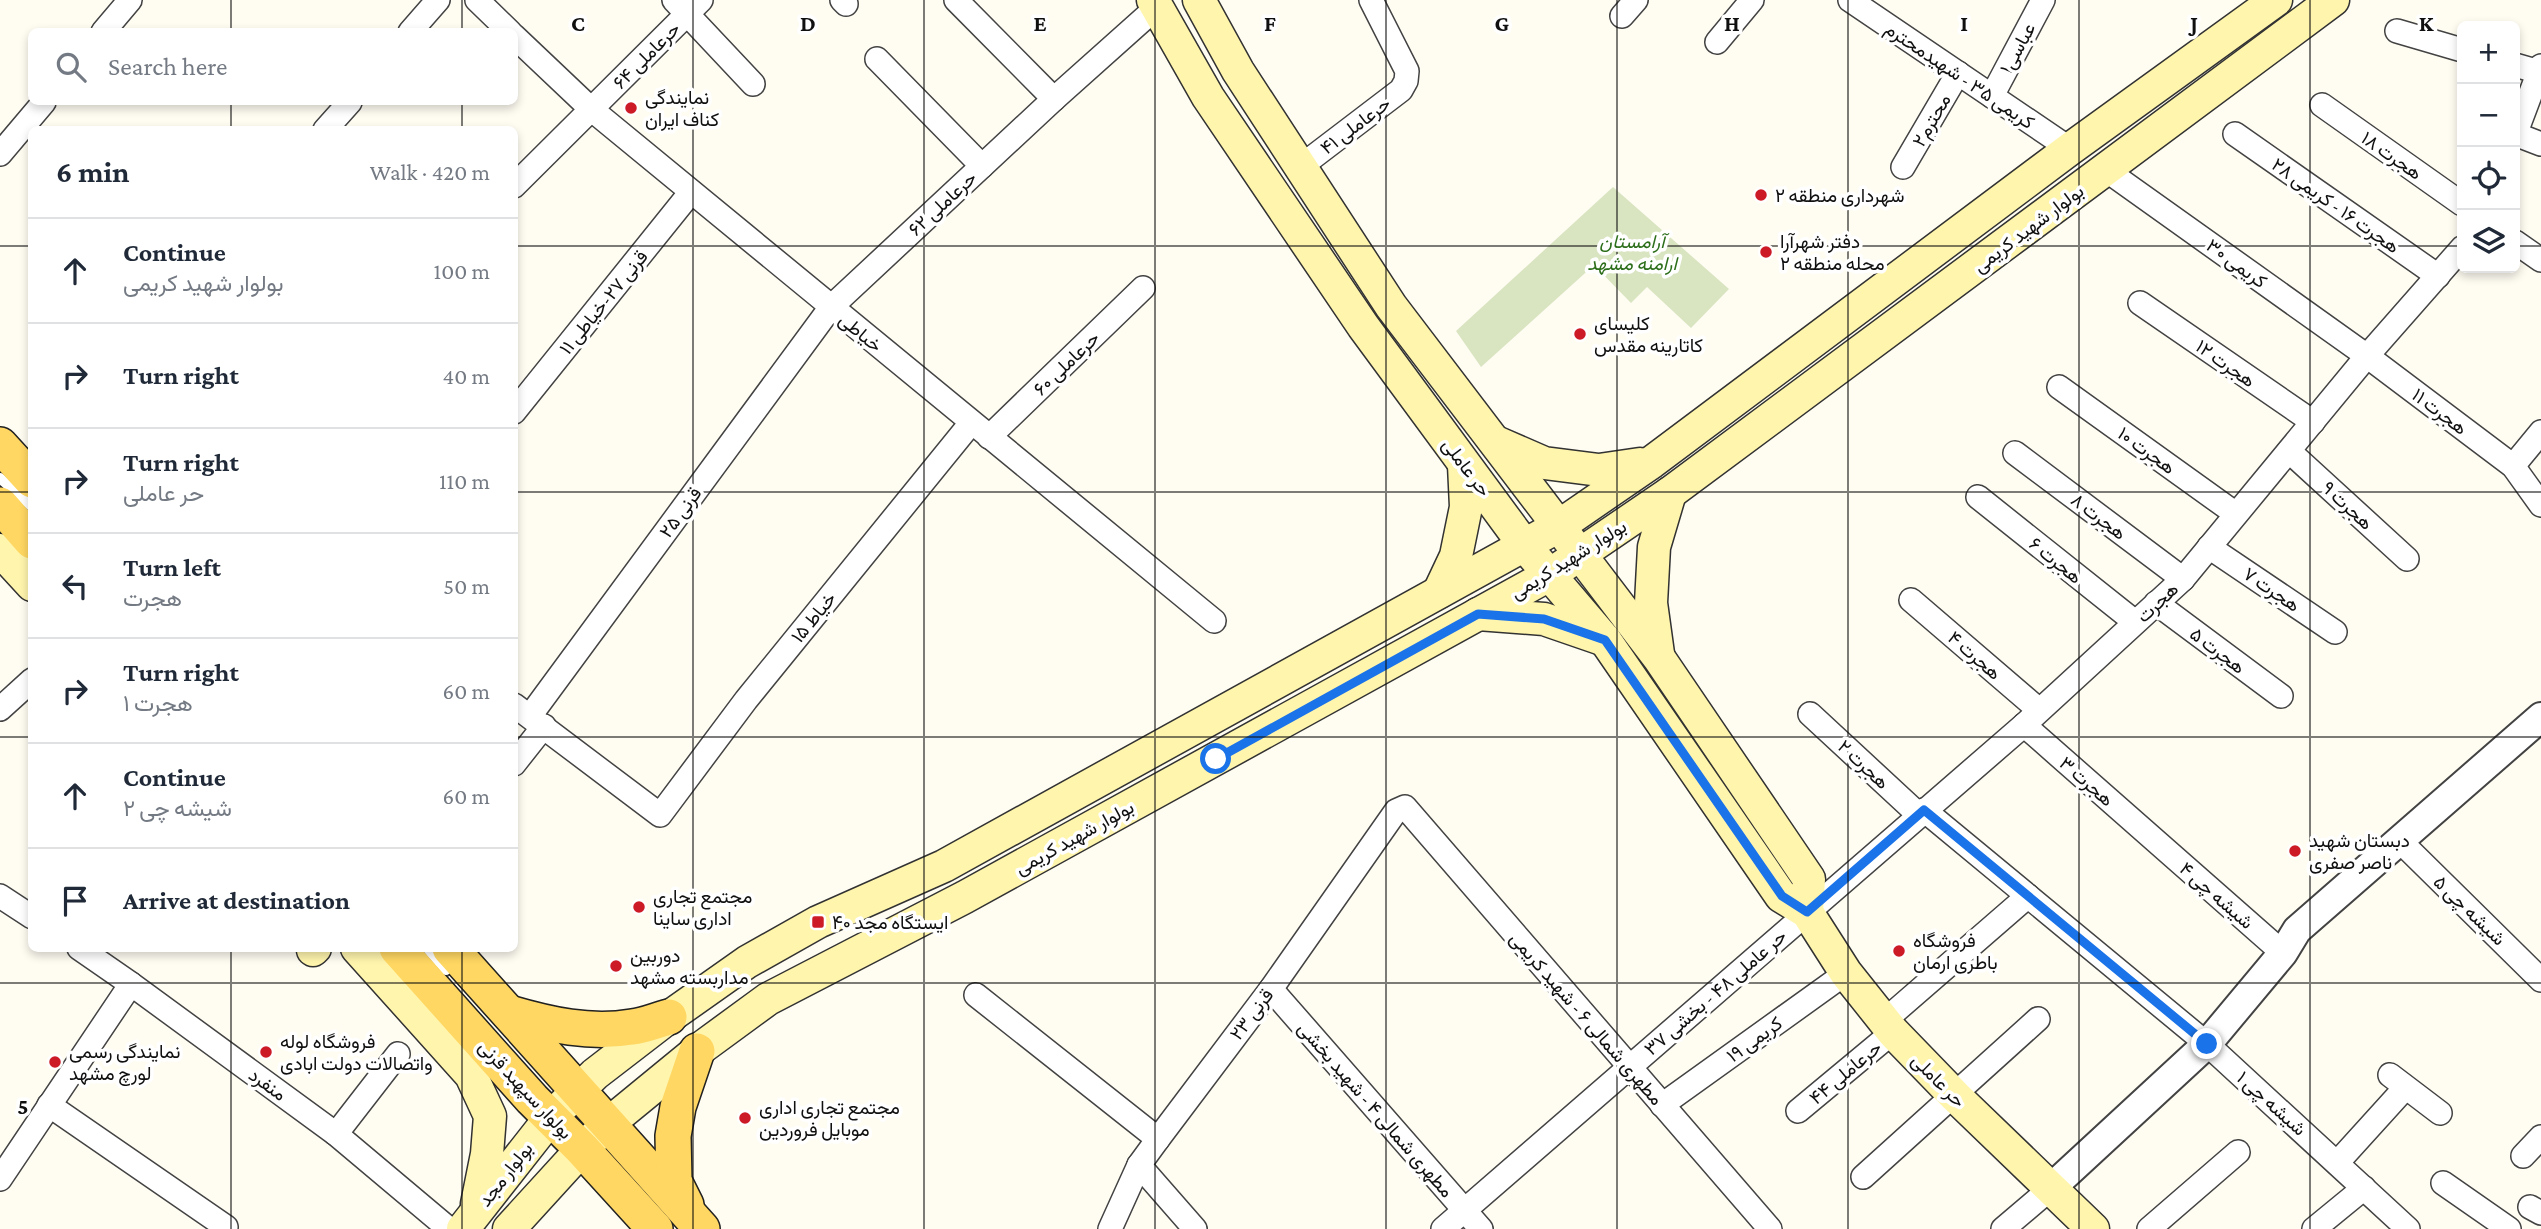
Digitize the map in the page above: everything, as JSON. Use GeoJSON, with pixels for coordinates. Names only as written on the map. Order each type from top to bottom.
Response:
{"type":"FeatureCollection","features":[{"type":"Feature","properties":{"kind":"main road","name":"حر عاملی"},"geometry":{"type":"LineString","coordinates":[[1199,0],[1238,71],[1391,306],[1659,658],[1809,879],[1807,912]]}},
{"type":"Feature","properties":{"kind":"main road","name":"بولوار شهید کریمی"},"geometry":{"type":"LineString","coordinates":[[568,1113],[595,1074],[747,962],[818,922],[944,866],[1559,526],[1652,462],[2070,149],[2276,0]]}},
{"type":"Feature","properties":{"kind":"main road","name":"بولوار شهید کریمی"},"geometry":{"type":"LineString","coordinates":[[608,1124],[697,1051],[768,999],[965,897],[1551,574],[1670,494],[2333,0]]}},
{"type":"Feature","properties":{"kind":"main road","name":"حر عاملی"},"geometry":{"type":"LineString","coordinates":[[1155,4],[1208,97],[1363,326],[1525,545],[1605,640],[1782,896],[1807,912],[1846,973],[1888,1027],[1955,1096],[2093,1229]]}},
{"type":"Feature","properties":{"kind":"main road"},"geometry":{"type":"LineString","coordinates":[[1494,442],[1544,463],[1599,470],[1652,462]]}},
{"type":"Feature","properties":{"kind":"main road"},"geometry":{"type":"LineString","coordinates":[[2,456],[28,477]]}},
{"type":"Feature","properties":{"kind":"main road"},"geometry":{"type":"LineString","coordinates":[[1439,592],[1456,556],[1466,508],[1464,465]]}},
{"type":"Feature","properties":{"kind":"main road"},"geometry":{"type":"LineString","coordinates":[[1659,658],[1651,603],[1652,576],[1654,547],[1670,494]]}},
{"type":"Feature","properties":{"kind":"main road"},"geometry":{"type":"LineString","coordinates":[[0,505],[28,536]]}},
{"type":"Feature","properties":{"kind":"main road"},"geometry":{"type":"LineString","coordinates":[[0,550],[28,581]]}},
{"type":"Feature","properties":{"kind":"main road"},"geometry":{"type":"LineString","coordinates":[[1478,614],[1544,619],[1605,640]]}},
{"type":"Feature","properties":{"kind":"main road"},"geometry":{"type":"LineString","coordinates":[[361,952],[471,1075],[490,1116],[487,1154],[469,1220]]}},
{"type":"Feature","properties":{"kind":"main road","name":"بولوار سپهبد قرنی"},"geometry":{"type":"LineString","coordinates":[[401,952],[532,1099],[608,1124],[698,1225]]}},
{"type":"Feature","properties":{"kind":"main road","name":"بولوار سپهبد قرنی"},"geometry":{"type":"LineString","coordinates":[[453,964],[509,1013],[568,1113],[655,1229]]}},
{"type":"Feature","properties":{"kind":"main road"},"geometry":{"type":"LineString","coordinates":[[509,1013],[582,1030],[633,1027],[669,1017]]}},
{"type":"Feature","properties":{"kind":"main road"},"geometry":{"type":"LineString","coordinates":[[697,1051],[678,1107],[673,1136],[674,1181],[698,1225]]}},
{"type":"Feature","properties":{"kind":"main road","name":"بولوار مجد"},"geometry":{"type":"LineString","coordinates":[[469,1220],[568,1113]]}},
{"type":"Feature","properties":{"kind":"main road","name":"بولوار مجد"},"geometry":{"type":"LineString","coordinates":[[568,1113],[608,1124]]}},
{"type":"Feature","properties":{"kind":"main road","name":"بولوار مجد"},"geometry":{"type":"LineString","coordinates":[[509,1229],[568,1113]]}},
{"type":"Feature","properties":{"kind":"street"},"geometry":{"type":"LineString","coordinates":[[106,28],[130,0]]}},
{"type":"Feature","properties":{"kind":"street"},"geometry":{"type":"LineString","coordinates":[[414,28],[438,0]]}},
{"type":"Feature","properties":{"kind":"street"},"geometry":{"type":"LineString","coordinates":[[477,0],[506,28]]}},
{"type":"Feature","properties":{"kind":"street"},"geometry":{"type":"LineString","coordinates":[[956,0],[1054,99]]}},
{"type":"Feature","properties":{"kind":"street","name":"حرعاملی ۴۱"},"geometry":{"type":"LineString","coordinates":[[1300,167],[1401,90],[1406,81],[1407,71],[1371,0]]}},
{"type":"Feature","properties":{"kind":"street"},"geometry":{"type":"LineString","coordinates":[[1717,42],[1752,0]]}},
{"type":"Feature","properties":{"kind":"street","name":"کریمی ۳۵ - شهیدمحترم"},"geometry":{"type":"LineString","coordinates":[[1850,0],[2070,149]]}},
{"type":"Feature","properties":{"kind":"street","name":"عباسی۱"},"geometry":{"type":"LineString","coordinates":[[1992,96],[2043,0]]}},
{"type":"Feature","properties":{"kind":"street","name":"حرعاملی ۶۲"},"geometry":{"type":"LineString","coordinates":[[831,307],[1155,4]]}},
{"type":"Feature","properties":{"kind":"street"},"geometry":{"type":"LineString","coordinates":[[687,5],[753,84]]}},
{"type":"Feature","properties":{"kind":"street","name":"حرعاملی ۶۴"},"geometry":{"type":"LineString","coordinates":[[518,182],[591,109],[687,5]]}},
{"type":"Feature","properties":{"kind":"street"},"geometry":{"type":"LineString","coordinates":[[2397,31],[2457,49]]}},
{"type":"Feature","properties":{"kind":"street","name":"خیاطی"},"geometry":{"type":"LineString","coordinates":[[518,40],[591,109],[1214,621]]}},
{"type":"Feature","properties":{"kind":"street"},"geometry":{"type":"LineString","coordinates":[[877,59],[982,166]]}},
{"type":"Feature","properties":{"kind":"street"},"geometry":{"type":"LineString","coordinates":[[2520,66],[2540,69],[2520,122]]}},
{"type":"Feature","properties":{"kind":"street","name":"محترم۲"},"geometry":{"type":"LineString","coordinates":[[1903,167],[1958,73]]}},
{"type":"Feature","properties":{"kind":"street"},"geometry":{"type":"LineString","coordinates":[[0,154],[41,105]]}},
{"type":"Feature","properties":{"kind":"street"},"geometry":{"type":"LineString","coordinates":[[328,126],[346,105]]}},
{"type":"Feature","properties":{"kind":"street","name":"هجرت ۱۸"},"geometry":{"type":"LineString","coordinates":[[2322,105],[2457,200]]}},
{"type":"Feature","properties":{"kind":"street","name":"هجرت ۱۶ - کریمی ۲۸"},"geometry":{"type":"LineString","coordinates":[[2235,134],[2438,276]]}},
{"type":"Feature","properties":{"kind":"street"},"geometry":{"type":"LineString","coordinates":[[2520,137],[2541,144]]}},
{"type":"Feature","properties":{"kind":"street","name":"کریمی ۳۰"},"geometry":{"type":"LineString","coordinates":[[2106,170],[2367,356]]}},
{"type":"Feature","properties":{"kind":"street","name":"قرنی ۲۷-خیاطی ۱۱"},"geometry":{"type":"LineString","coordinates":[[518,407],[691,192]]}},
{"type":"Feature","properties":{"kind":"street"},"geometry":{"type":"LineString","coordinates":[[2520,245],[2541,260]]}},
{"type":"Feature","properties":{"kind":"street","name":"هجرت"},"geometry":{"type":"LineString","coordinates":[[1807,912],[2031,718],[2182,579],[2367,356],[2457,254]]}},
{"type":"Feature","properties":{"kind":"street","name":"حرعاملی ۶۰"},"geometry":{"type":"LineString","coordinates":[[980,430],[1143,288]]}},
{"type":"Feature","properties":{"kind":"street","name":"هجرت ۱۲"},"geometry":{"type":"LineString","coordinates":[[2140,303],[2313,422]]}},
{"type":"Feature","properties":{"kind":"street","name":"قرنی ۲۵"},"geometry":{"type":"LineString","coordinates":[[518,751],[529,716],[831,307]]}},
{"type":"Feature","properties":{"kind":"street","name":"هجرت ۱۱"},"geometry":{"type":"LineString","coordinates":[[2367,356],[2513,466],[2541,505]]}},
{"type":"Feature","properties":{"kind":"street","name":"هجرت ۱۰"},"geometry":{"type":"LineString","coordinates":[[2059,387],[2236,514]]}},
{"type":"Feature","properties":{"kind":"street","name":"خیاط ۱۵"},"geometry":{"type":"LineString","coordinates":[[529,716],[660,815],[746,700],[980,430]]}},
{"type":"Feature","properties":{"kind":"street"},"geometry":{"type":"LineString","coordinates":[[2513,466],[2541,432]]}},
{"type":"Feature","properties":{"kind":"street","name":"هجرت ۹"},"geometry":{"type":"LineString","coordinates":[[2289,451],[2406,559]]}},
{"type":"Feature","properties":{"kind":"street","name":"هجرت ۸"},"geometry":{"type":"LineString","coordinates":[[2014,453],[2182,579]]}},
{"type":"Feature","properties":{"kind":"street","name":"هجرت ۶"},"geometry":{"type":"LineString","coordinates":[[1978,497],[2135,622]]}},
{"type":"Feature","properties":{"kind":"street","name":"هجرت ۷"},"geometry":{"type":"LineString","coordinates":[[2209,547],[2335,632]]}},
{"type":"Feature","properties":{"kind":"street","name":"هجرت ۴"},"geometry":{"type":"LineString","coordinates":[[1911,600],[2031,718]]}},
{"type":"Feature","properties":{"kind":"street","name":"هجرت ۵"},"geometry":{"type":"LineString","coordinates":[[2156,603],[2281,696]]}},
{"type":"Feature","properties":{"kind":"street"},"geometry":{"type":"LineString","coordinates":[[0,709],[28,684]]}},
{"type":"Feature","properties":{"kind":"street","name":"هجرت ۲"},"geometry":{"type":"LineString","coordinates":[[1810,714],[1921,812],[2065,926]]}},
{"type":"Feature","properties":{"kind":"street"},"geometry":{"type":"LineString","coordinates":[[2003,1229],[2207,1044],[2283,953],[2297,930],[2541,717]]}},
{"type":"Feature","properties":{"kind":"street","name":"هجرت ۳"},"geometry":{"type":"LineString","coordinates":[[2031,718],[2151,837]]}},
{"type":"Feature","properties":{"kind":"street","name":"قرنی ۲۳"},"geometry":{"type":"LineString","coordinates":[[1110,1229],[1139,1165],[1271,989],[1396,811],[1405,807]]}},
{"type":"Feature","properties":{"kind":"street","name":"مطهری شمالی ۶ - شهید کریمی"},"geometry":{"type":"LineString","coordinates":[[1405,807],[1770,1229]]}},
{"type":"Feature","properties":{"kind":"street","name":"شیشه چی ۴"},"geometry":{"type":"LineString","coordinates":[[2151,837],[2283,953]]}},
{"type":"Feature","properties":{"kind":"street","name":"شیشه چی ۵"},"geometry":{"type":"LineString","coordinates":[[2399,840],[2541,980]]}},
{"type":"Feature","properties":{"kind":"street"},"geometry":{"type":"LineString","coordinates":[[0,896],[28,914]]}},
{"type":"Feature","properties":{"kind":"street","name":"حرعاملی ۴۴"},"geometry":{"type":"LineString","coordinates":[[1798,1111],[2028,896]]}},
{"type":"Feature","properties":{"kind":"street","name":"حر عاملی ۴۸ - بخشی ۳۷"},"geometry":{"type":"LineString","coordinates":[[1443,1229],[1807,912]]}},
{"type":"Feature","properties":{"kind":"street","name":"شیشه چی ۱"},"geometry":{"type":"LineString","coordinates":[[2065,926],[2207,1044],[2408,1229]]}},
{"type":"Feature","properties":{"kind":"street","name":"منفرد"},"geometry":{"type":"LineString","coordinates":[[85,952],[336,1134],[449,1229]]}},
{"type":"Feature","properties":{"kind":"street","name":"کریمی ۱۹"},"geometry":{"type":"LineString","coordinates":[[1662,1105],[1846,973]]}},
{"type":"Feature","properties":{"kind":"street"},"geometry":{"type":"LineString","coordinates":[[0,1179],[131,984]]}},
{"type":"Feature","properties":{"kind":"street","name":"مطهری شمالی ۴ - شهید بخشی"},"geometry":{"type":"LineString","coordinates":[[1271,989],[1481,1229]]}},
{"type":"Feature","properties":{"kind":"street"},"geometry":{"type":"LineString","coordinates":[[976,995],[1158,1139]]}},
{"type":"Feature","properties":{"kind":"street"},"geometry":{"type":"LineString","coordinates":[[1863,1177],[2038,1019]]}},
{"type":"Feature","properties":{"kind":"street"},"geometry":{"type":"LineString","coordinates":[[336,1134],[398,1054]]}},
{"type":"Feature","properties":{"kind":"street"},"geometry":{"type":"LineString","coordinates":[[2337,1163],[2397,1082],[2440,1113]]}},
{"type":"Feature","properties":{"kind":"street"},"geometry":{"type":"LineString","coordinates":[[49,1105],[226,1227]]}},
{"type":"Feature","properties":{"kind":"street"},"geometry":{"type":"LineString","coordinates":[[2523,1156],[2541,1137]]}},
{"type":"Feature","properties":{"kind":"street"},"geometry":{"type":"LineString","coordinates":[[2149,1229],[2238,1152]]}},
{"type":"Feature","properties":{"kind":"street"},"geometry":{"type":"LineString","coordinates":[[1139,1165],[1195,1229]]}},
{"type":"Feature","properties":{"kind":"street"},"geometry":{"type":"LineString","coordinates":[[2443,1183],[2509,1229]]}},
{"type":"Feature","properties":{"kind":"street"},"geometry":{"type":"LineString","coordinates":[[2314,1229],[2364,1188]]}},
{"type":"Feature","properties":{"kind":"lane"},"geometry":{"type":"LineString","coordinates":[[2,456],[28,500]]}},
{"type":"Feature","properties":{"kind":"lane"},"geometry":{"type":"LineString","coordinates":[[434,952],[453,964]]}},
{"type":"Feature","properties":{"kind":"green space","name":"آرامستان ارامنه مشهد"},"geometry":{"type":"Polygon","coordinates":[[[1613,187],[1729,289],[1691,328],[1647,287],[1631,303],[1594,265],[1481,367],[1456,331],[1613,187]]]}},
{"type":"Feature","properties":{"kind":"place","name":"نمایندگی کناف ایران"},"geometry":{"type":"Point","coordinates":[631,108]}},
{"type":"Feature","properties":{"kind":"place","name":"شهرداری منطقه ۲"},"geometry":{"type":"Point","coordinates":[1761,195]}},
{"type":"Feature","properties":{"kind":"place","name":"دفتر شهرآرا محله منطقه ۲"},"geometry":{"type":"Point","coordinates":[1766,252]}},
{"type":"Feature","properties":{"kind":"place","name":"کلیسای کاتارینه مقدس"},"geometry":{"type":"Point","coordinates":[1580,334]}},
{"type":"Feature","properties":{"kind":"place","name":"دبستان شهید ناصر صفری"},"geometry":{"type":"Point","coordinates":[2295,851]}},
{"type":"Feature","properties":{"kind":"place","name":"مجتمع تجاری اداری ساینا"},"geometry":{"type":"Point","coordinates":[639,907]}},
{"type":"Feature","properties":{"kind":"place","name":"ایستگاه مجد ۴۰"},"geometry":{"type":"Point","coordinates":[818,922]}},
{"type":"Feature","properties":{"kind":"place","name":"فروشگاه باطری ارمان"},"geometry":{"type":"Point","coordinates":[1899,951]}},
{"type":"Feature","properties":{"kind":"place","name":"دوربین مداربسته مشهد"},"geometry":{"type":"Point","coordinates":[616,966]}},
{"type":"Feature","properties":{"kind":"place","name":"فروشگاه لوله واتصالات دولت ابادی"},"geometry":{"type":"Point","coordinates":[266,1052]}},
{"type":"Feature","properties":{"kind":"place","name":"نمایندگی رسمی لورچ مشهد"},"geometry":{"type":"Point","coordinates":[55,1062]}},
{"type":"Feature","properties":{"kind":"place","name":"مجتمع تجاری اداری موبایل فروردین"},"geometry":{"type":"Point","coordinates":[745,1118]}},
{"type":"Feature","properties":{"kind":"route"},"geometry":{"type":"LineString","coordinates":[[1216,759],[1478,614],[1544,619],[1605,640],[1782,896],[1807,912],[1924,810],[2207,1044]]}}]}
